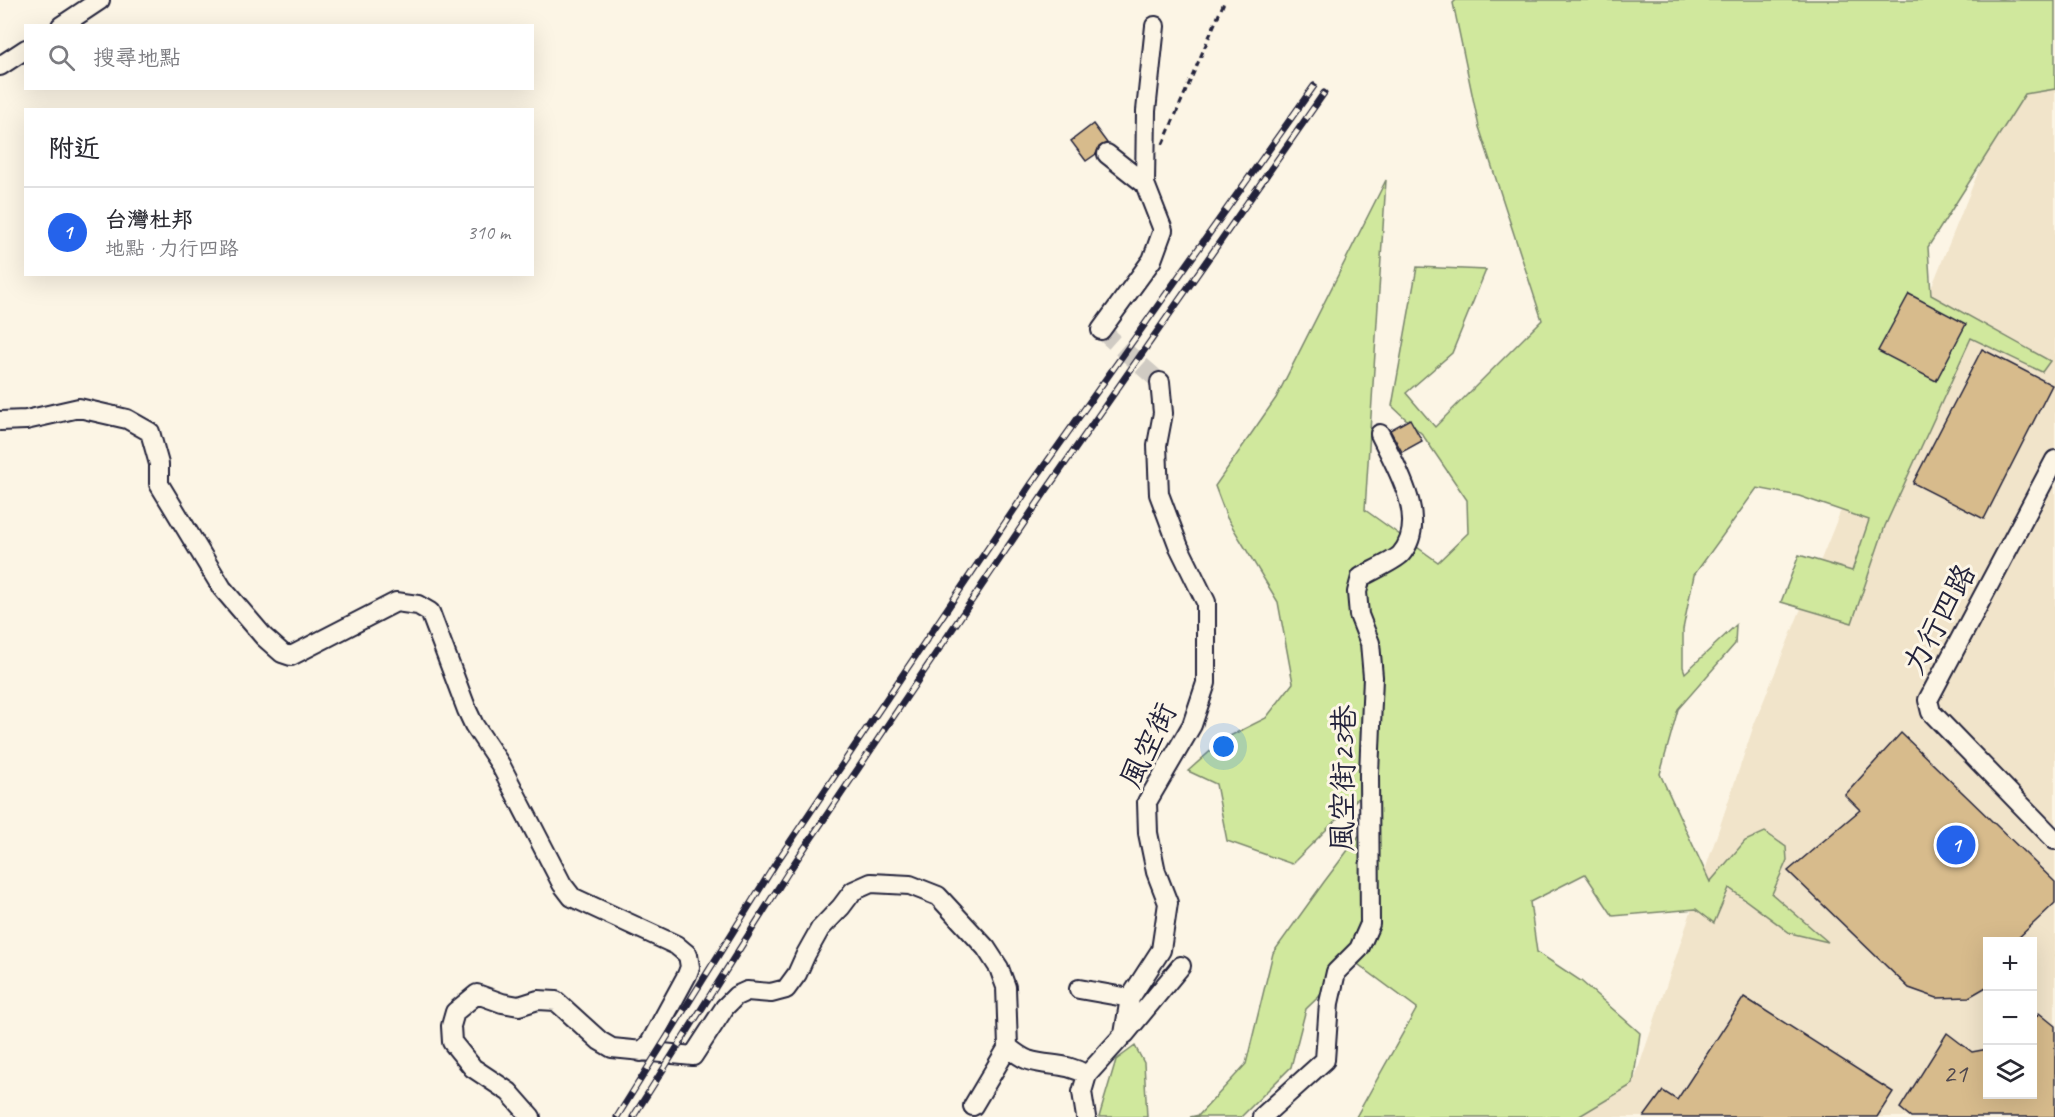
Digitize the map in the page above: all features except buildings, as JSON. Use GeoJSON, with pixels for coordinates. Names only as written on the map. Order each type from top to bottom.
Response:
{"type":"FeatureCollection","features":[{"type":"Feature","properties":{"kind":"street"},"geometry":{"type":"LineString","coordinates":[[64,24],[100,0]]}},
{"type":"Feature","properties":{"kind":"street"},"geometry":{"type":"LineString","coordinates":[[1101,330],[1152,260],[1163,230],[1145,184],[1146,111],[1155,26]]}},
{"type":"Feature","properties":{"kind":"street"},"geometry":{"type":"LineString","coordinates":[[0,66],[24,50]]}},
{"type":"Feature","properties":{"kind":"street"},"geometry":{"type":"LineString","coordinates":[[1107,154],[1145,184]]}},
{"type":"Feature","properties":{"kind":"street","name":"風空街"},"geometry":{"type":"LineString","coordinates":[[1124,1034],[1130,998],[1161,950],[1168,903],[1156,872],[1148,833],[1148,802],[1192,725],[1206,683],[1206,602],[1179,547],[1159,494],[1157,445],[1163,413],[1160,382]]}},
{"type":"Feature","properties":{"kind":"street"},"geometry":{"type":"LineString","coordinates":[[0,421],[26,420],[79,408],[127,419],[150,432],[159,464],[159,484],[222,588],[264,638],[282,654],[291,656],[396,602],[418,605],[430,612],[467,711],[500,764],[562,884],[572,897],[676,945],[688,955],[690,967],[687,975],[650,1043],[640,1052]]}},
{"type":"Feature","properties":{"kind":"street","name":"風空街23巷"},"geometry":{"type":"LineString","coordinates":[[1262,1117],[1325,1060],[1329,1003],[1336,972],[1359,949],[1370,924],[1369,774],[1373,677],[1370,643],[1359,615],[1358,592],[1361,577],[1401,555],[1411,535],[1412,507],[1408,492],[1380,434]]}},
{"type":"Feature","properties":{"kind":"street","name":"力行四路"},"geometry":{"type":"LineString","coordinates":[[2055,459],[1928,700],[1931,712],[2055,840]]}},
{"type":"Feature","properties":{"kind":"street"},"geometry":{"type":"LineString","coordinates":[[531,1117],[509,1092],[473,1068],[452,1042],[451,1026],[455,1012],[477,994],[519,1006],[538,1000],[556,1001],[600,1041],[612,1048],[693,1056],[725,1006],[736,996],[747,991],[771,993],[786,989],[797,974],[820,928],[853,891],[871,884],[910,885],[938,896],[981,942],[999,968],[1006,987],[1008,1047],[973,1106]]}},
{"type":"Feature","properties":{"kind":"street"},"geometry":{"type":"LineString","coordinates":[[1086,1117],[1082,1092],[1087,1075],[1181,966]]}},
{"type":"Feature","properties":{"kind":"street"},"geometry":{"type":"LineString","coordinates":[[1079,989],[1130,998]]}},
{"type":"Feature","properties":{"kind":"street"},"geometry":{"type":"LineString","coordinates":[[1008,1047],[1028,1060],[1060,1064],[1075,1068],[1087,1075]]}},
{"type":"Feature","properties":{"kind":"path"},"geometry":{"type":"LineString","coordinates":[[1160,152],[1225,0]]}},
{"type":"Feature","properties":{"kind":"shaded area"},"geometry":{"type":"Polygon","coordinates":[[[2055,73],[2055,1117],[1578,1117],[1633,1084],[1755,722],[2018,74],[2055,73]]]}},
{"type":"Feature","properties":{"kind":"green space"},"geometry":{"type":"Polygon","coordinates":[[[1456,0],[2055,0],[2055,89],[2025,94],[1928,247],[1931,295],[2050,361],[2042,372],[1971,338],[1885,526],[1852,623],[1781,602],[1799,555],[1852,571],[1869,520],[1799,496],[1757,488],[1694,575],[1683,629],[1685,673],[1736,625],[1735,644],[1678,709],[1660,774],[1710,882],[1745,841],[1765,832],[1786,847],[1787,860],[1772,894],[1828,942],[1790,933],[1729,888],[1714,923],[1696,909],[1613,916],[1585,874],[1530,902],[1537,952],[1581,981],[1640,1033],[1633,1084],[1578,1117],[1356,1117],[1417,1008],[1355,962],[1306,1009],[1291,1067],[1241,1117],[1190,1117],[1199,1115],[1246,1064],[1273,953],[1376,813],[1363,793],[1292,864],[1227,841],[1216,784],[1188,771],[1224,739],[1266,718],[1293,683],[1278,602],[1227,518],[1215,486],[1276,398],[1386,180],[1365,510],[1438,562],[1468,533],[1467,500],[1422,434],[1392,406],[1417,267],[1486,270],[1452,353],[1406,393],[1435,427],[1542,320],[1479,127],[1453,3],[1456,0]]]}},
{"type":"Feature","properties":{"kind":"green space"},"geometry":{"type":"Polygon","coordinates":[[[1135,1046],[1144,1063],[1147,1117],[1099,1117],[1116,1060],[1135,1046]]]}},
{"type":"Feature","properties":{"kind":"tunnel"},"geometry":{"type":"LineString","coordinates":[[1101,330],[1160,382]]}},
{"type":"Feature","properties":{"kind":"railway"},"geometry":{"type":"LineString","coordinates":[[617,1117],[776,863],[1032,483],[1314,86]]}},
{"type":"Feature","properties":{"kind":"railway"},"geometry":{"type":"LineString","coordinates":[[633,1117],[789,871],[1045,492],[1324,93]]}},
{"type":"Feature","properties":{"kind":"place","name":"台灣杜邦"},"geometry":{"type":"Point","coordinates":[1956,845]}}]}
